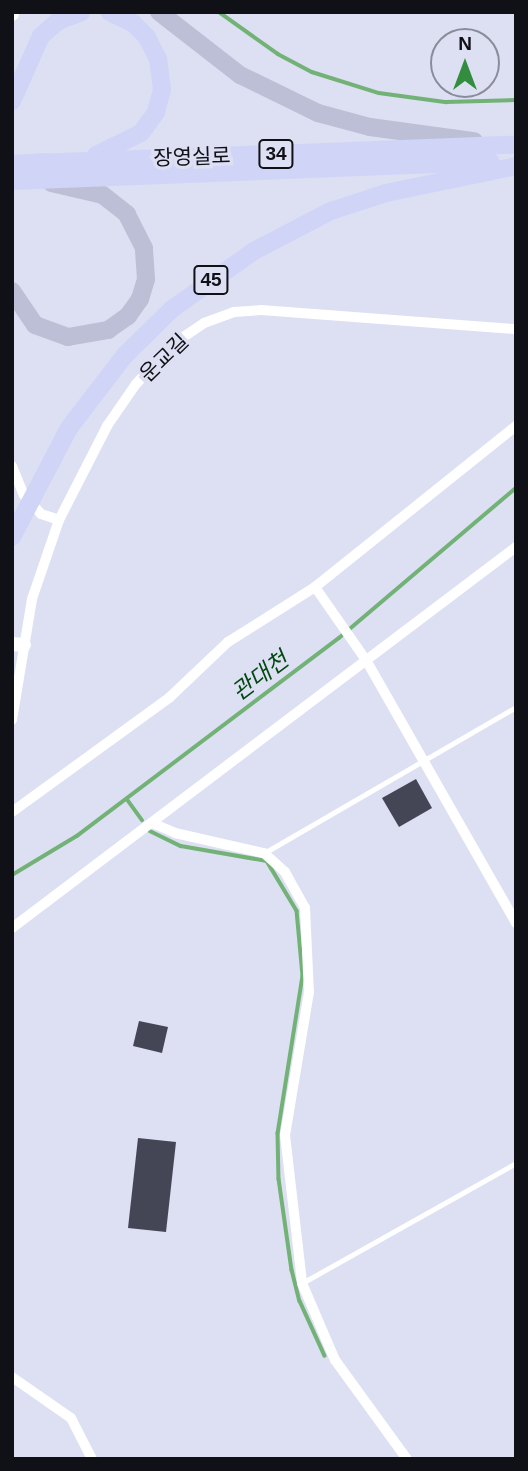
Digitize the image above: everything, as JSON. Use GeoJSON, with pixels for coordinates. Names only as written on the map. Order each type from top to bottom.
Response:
{"type":"FeatureCollection","features":[{"type":"Feature","properties":{"kind":"highway"},"geometry":{"type":"LineString","coordinates":[[12,101],[41,36],[58,21],[81,12]]}},
{"type":"Feature","properties":{"kind":"highway"},"geometry":{"type":"LineString","coordinates":[[37,172],[119,147],[141,134],[156,112],[162,81],[153,47],[133,23],[109,12]]}},
{"type":"Feature","properties":{"kind":"highway","name":"장영실로"},"geometry":{"type":"LineString","coordinates":[[37,172],[516,144]]}},
{"type":"Feature","properties":{"kind":"highway","name":"장영실로"},"geometry":{"type":"LineString","coordinates":[[37,172],[516,161]]}},
{"type":"Feature","properties":{"kind":"highway","name":"34"},"geometry":{"type":"LineString","coordinates":[[12,164],[37,172]]}},
{"type":"Feature","properties":{"kind":"highway","name":"45"},"geometry":{"type":"LineString","coordinates":[[12,537],[75,419],[125,355],[172,309],[254,251],[331,211],[386,193],[516,166]]}},
{"type":"Feature","properties":{"kind":"highway","name":"34"},"geometry":{"type":"LineString","coordinates":[[12,181],[37,172]]}},
{"type":"Feature","properties":{"kind":"main road"},"geometry":{"type":"LineString","coordinates":[[165,16],[240,75],[318,113],[401,132],[516,144]]}},
{"type":"Feature","properties":{"kind":"main road"},"geometry":{"type":"LineString","coordinates":[[12,290],[34,325],[56,335],[83,336],[108,330],[128,316],[146,279],[142,239],[120,207],[103,195],[37,172]]}},
{"type":"Feature","properties":{"kind":"street","name":"운교길"},"geometry":{"type":"LineString","coordinates":[[12,720],[18,645],[59,520],[107,426],[136,384],[173,344],[204,323],[234,312],[261,310],[516,329]]}},
{"type":"Feature","properties":{"kind":"street"},"geometry":{"type":"LineString","coordinates":[[12,811],[170,697],[228,642],[316,587],[516,426]]}},
{"type":"Feature","properties":{"kind":"street"},"geometry":{"type":"LineString","coordinates":[[12,466],[24,495],[41,514],[59,520]]}},
{"type":"Feature","properties":{"kind":"street"},"geometry":{"type":"LineString","coordinates":[[12,928],[364,658],[516,547]]}},
{"type":"Feature","properties":{"kind":"street"},"geometry":{"type":"LineString","coordinates":[[316,587],[322,600],[364,658],[516,923]]}},
{"type":"Feature","properties":{"kind":"street"},"geometry":{"type":"LineString","coordinates":[[152,823],[175,833],[264,853],[297,891],[309,932],[309,992],[285,1135],[302,1283],[335,1360],[407,1459]]}},
{"type":"Feature","properties":{"kind":"street"},"geometry":{"type":"LineString","coordinates":[[12,1377],[71,1418],[92,1459]]}},
{"type":"Feature","properties":{"kind":"lane"},"geometry":{"type":"LineString","coordinates":[[264,853],[516,707]]}},
{"type":"Feature","properties":{"kind":"lane"},"geometry":{"type":"LineString","coordinates":[[302,1283],[516,1163]]}},
{"type":"Feature","properties":{"kind":"building"},"geometry":{"type":"Polygon","coordinates":[[[416,779],[432,808],[399,827],[382,798],[416,779]]]}},
{"type":"Feature","properties":{"kind":"building"},"geometry":{"type":"Polygon","coordinates":[[[139,1021],[168,1027],[162,1053],[133,1046],[139,1021]]]}},
{"type":"Feature","properties":{"kind":"building"},"geometry":{"type":"Polygon","coordinates":[[[138,1138],[176,1142],[166,1232],[128,1228],[138,1138]]]}},
{"type":"Feature","properties":{"kind":"waterway"},"geometry":{"type":"LineString","coordinates":[[219,12],[278,54],[312,72],[379,93],[446,102],[516,100]]}},
{"type":"Feature","properties":{"kind":"waterway","name":"관대천"},"geometry":{"type":"LineString","coordinates":[[12,875],[77,836],[339,638],[516,488]]}},
{"type":"Feature","properties":{"kind":"waterway"},"geometry":{"type":"LineString","coordinates":[[127,799],[142,820]]}},
{"type":"Feature","properties":{"kind":"waterway"},"geometry":{"type":"LineString","coordinates":[[150,831],[181,846],[267,861],[297,911],[303,976],[278,1133],[279,1179],[292,1270],[300,1301],[325,1356]]}}]}
